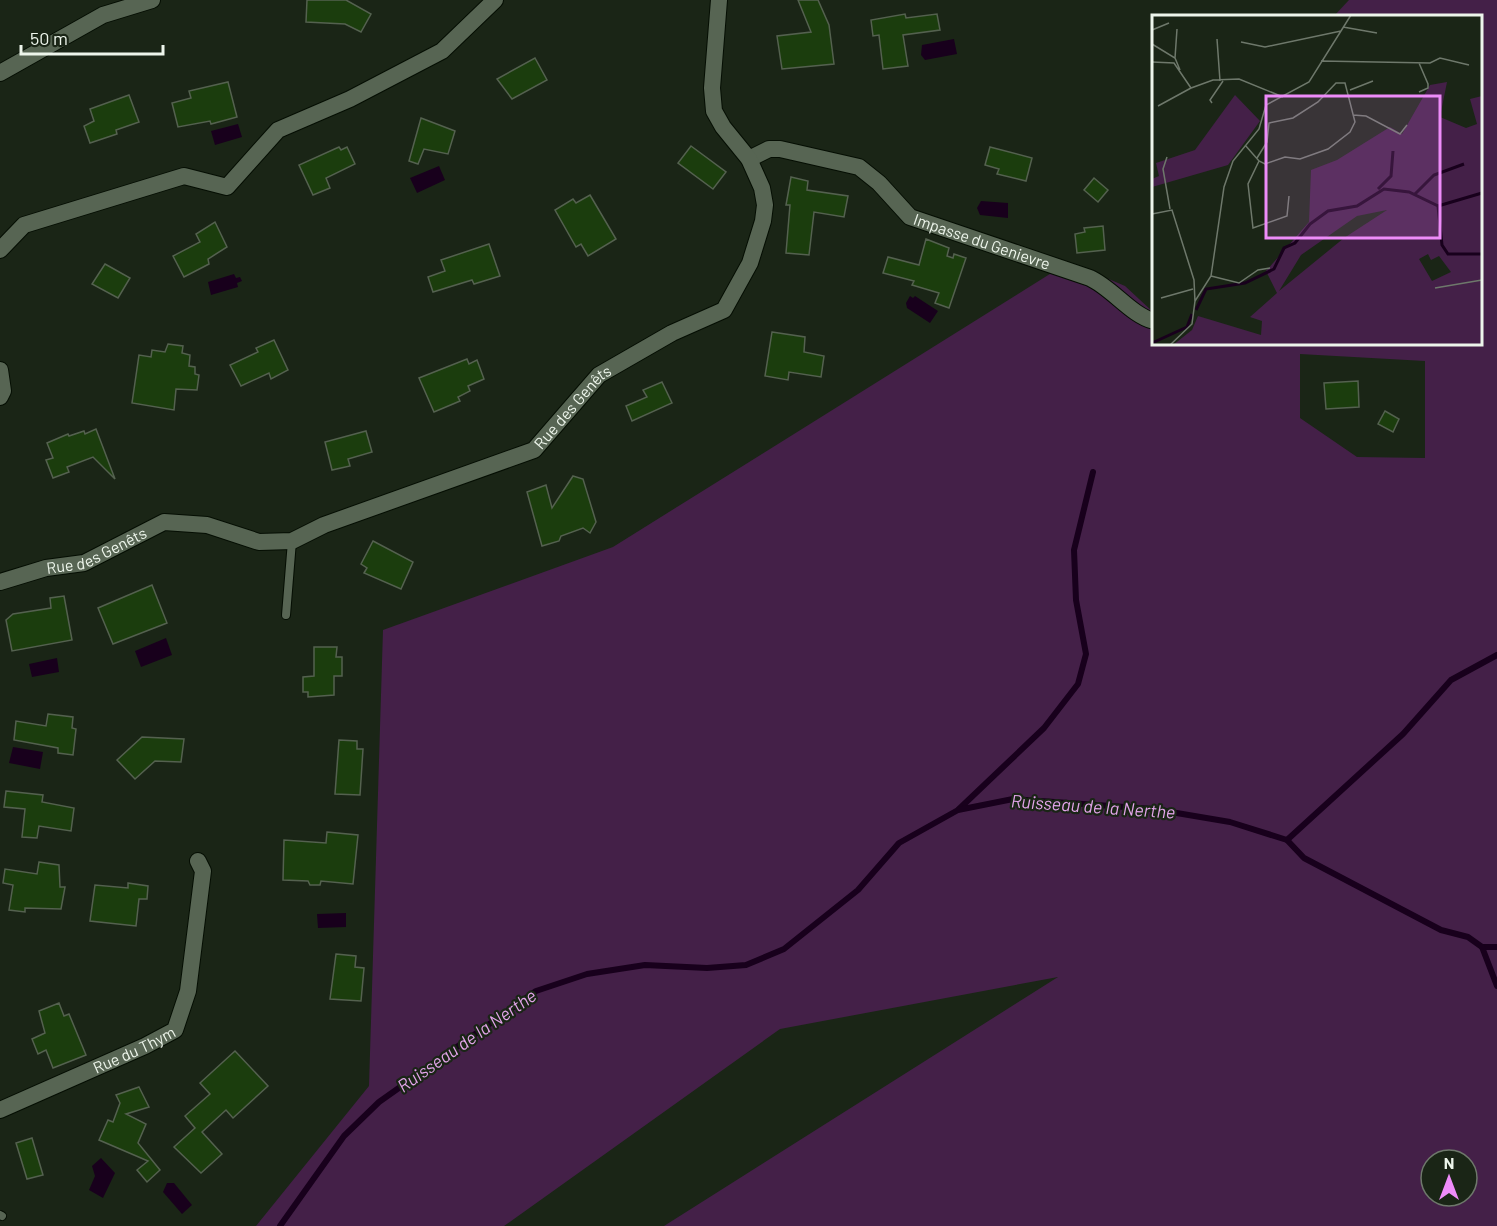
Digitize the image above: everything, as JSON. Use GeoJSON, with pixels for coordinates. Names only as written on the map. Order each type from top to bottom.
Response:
{"type":"FeatureCollection","features":[{"type":"Feature","properties":{"kind":"street"},"geometry":{"type":"LineString","coordinates":[[0,249],[24,225],[184,176],[227,187],[278,130],[350,99],[441,51],[495,0]]}},
{"type":"Feature","properties":{"kind":"street","name":"Rue des Genêts"},"geometry":{"type":"LineString","coordinates":[[0,582],[46,568],[84,563],[164,522],[207,525],[258,542],[291,541],[324,525],[534,450],[599,375],[672,333],[724,310],[750,263],[763,221],[762,188],[749,159],[723,127],[714,111],[712,88],[719,0]]}},
{"type":"Feature","properties":{"kind":"street"},"geometry":{"type":"LineString","coordinates":[[0,73],[103,15],[144,1]]}},
{"type":"Feature","properties":{"kind":"street","name":"Impasse du Genievre"},"geometry":{"type":"LineString","coordinates":[[749,159],[769,149],[780,149],[859,167],[879,183],[910,217],[1090,278],[1105,285],[1144,317],[1152,320]]}},
{"type":"Feature","properties":{"kind":"street"},"geometry":{"type":"LineString","coordinates":[[0,370],[3,392],[0,397]]}},
{"type":"Feature","properties":{"kind":"street","name":"Rue du Thym"},"geometry":{"type":"LineString","coordinates":[[0,1110],[145,1046],[175,1030],[188,991],[203,871],[198,861]]}},
{"type":"Feature","properties":{"kind":"lane"},"geometry":{"type":"LineString","coordinates":[[286,615],[291,541]]}},
{"type":"Feature","properties":{"kind":"shaded area"},"geometry":{"type":"Polygon","coordinates":[[[1349,0],[1497,0],[1497,1226],[664,1226],[1058,977],[780,1029],[504,1226],[256,1226],[369,1086],[383,630],[613,547],[1069,262],[1125,286],[1152,311],[1152,345],[1482,345],[1482,15],[1335,15],[1349,0]],[[1300,354],[1300,418],[1357,457],[1425,458],[1425,361],[1300,354]]]}},
{"type":"Feature","properties":{"kind":"shaded area"},"geometry":{"type":"Polygon","coordinates":[[[954,39],[957,54],[925,60],[921,55],[922,45],[954,39]]]}},
{"type":"Feature","properties":{"kind":"shaded area"},"geometry":{"type":"Polygon","coordinates":[[[238,124],[242,137],[215,145],[211,131],[238,124]]]}},
{"type":"Feature","properties":{"kind":"shaded area"},"geometry":{"type":"Polygon","coordinates":[[[439,166],[445,180],[417,193],[410,178],[439,166]]]}},
{"type":"Feature","properties":{"kind":"shaded area"},"geometry":{"type":"Polygon","coordinates":[[[981,201],[1008,203],[1008,218],[980,215],[977,208],[981,201]]]}},
{"type":"Feature","properties":{"kind":"shaded area"},"geometry":{"type":"Polygon","coordinates":[[[234,274],[242,281],[237,283],[238,287],[211,295],[208,282],[234,274]]]}},
{"type":"Feature","properties":{"kind":"shaded area"},"geometry":{"type":"Polygon","coordinates":[[[910,296],[913,298],[915,296],[938,311],[930,323],[907,308],[906,303],[910,296]]]}},
{"type":"Feature","properties":{"kind":"shaded area"},"geometry":{"type":"Polygon","coordinates":[[[166,638],[172,655],[141,667],[135,651],[166,638]]]}},
{"type":"Feature","properties":{"kind":"shaded area"},"geometry":{"type":"Polygon","coordinates":[[[57,658],[59,672],[32,677],[29,664],[57,658]]]}},
{"type":"Feature","properties":{"kind":"shaded area"},"geometry":{"type":"Polygon","coordinates":[[[13,747],[43,752],[40,769],[9,763],[13,747]]]}},
{"type":"Feature","properties":{"kind":"shaded area"},"geometry":{"type":"Polygon","coordinates":[[[346,913],[346,927],[318,928],[317,914],[346,913]]]}},
{"type":"Feature","properties":{"kind":"shaded area"},"geometry":{"type":"Polygon","coordinates":[[[101,1158],[115,1173],[103,1198],[89,1190],[95,1176],[92,1166],[101,1158]]]}},
{"type":"Feature","properties":{"kind":"shaded area"},"geometry":{"type":"Polygon","coordinates":[[[167,1183],[174,1183],[192,1205],[182,1214],[163,1192],[167,1183]]]}},
{"type":"Feature","properties":{"kind":"building"},"geometry":{"type":"Polygon","coordinates":[[[307,0],[346,0],[371,14],[361,32],[345,24],[306,22],[307,0]]]}},
{"type":"Feature","properties":{"kind":"building"},"geometry":{"type":"Polygon","coordinates":[[[798,0],[818,0],[829,25],[834,64],[782,69],[777,36],[811,32],[798,0]]]}},
{"type":"Feature","properties":{"kind":"building"},"geometry":{"type":"Polygon","coordinates":[[[905,14],[906,18],[937,14],[940,30],[903,35],[908,66],[883,69],[879,35],[873,36],[871,20],[905,14]]]}},
{"type":"Feature","properties":{"kind":"building"},"geometry":{"type":"Polygon","coordinates":[[[535,58],[547,80],[512,99],[497,79],[535,58]]]}},
{"type":"Feature","properties":{"kind":"building"},"geometry":{"type":"Polygon","coordinates":[[[228,82],[237,117],[211,124],[210,121],[178,127],[172,103],[191,98],[189,91],[228,82]]]}},
{"type":"Feature","properties":{"kind":"building"},"geometry":{"type":"Polygon","coordinates":[[[129,95],[139,122],[116,130],[117,134],[90,143],[84,126],[94,121],[90,109],[129,95]]]}},
{"type":"Feature","properties":{"kind":"building"},"geometry":{"type":"Polygon","coordinates":[[[421,118],[455,131],[448,154],[424,149],[418,164],[409,161],[421,118]]]}},
{"type":"Feature","properties":{"kind":"building"},"geometry":{"type":"Polygon","coordinates":[[[691,146],[726,172],[713,189],[678,163],[691,146]]]}},
{"type":"Feature","properties":{"kind":"building"},"geometry":{"type":"Polygon","coordinates":[[[339,147],[341,150],[347,147],[355,164],[326,178],[330,188],[313,195],[299,165],[339,147]]]}},
{"type":"Feature","properties":{"kind":"building"},"geometry":{"type":"Polygon","coordinates":[[[990,147],[1032,158],[1026,181],[997,174],[999,169],[985,165],[990,147]]]}},
{"type":"Feature","properties":{"kind":"building"},"geometry":{"type":"Polygon","coordinates":[[[791,177],[808,181],[807,190],[848,196],[844,217],[814,212],[809,255],[786,253],[790,205],[786,205],[791,177]]]}},
{"type":"Feature","properties":{"kind":"building"},"geometry":{"type":"Polygon","coordinates":[[[1094,178],[1108,190],[1098,202],[1084,190],[1094,178]]]}},
{"type":"Feature","properties":{"kind":"building"},"geometry":{"type":"Polygon","coordinates":[[[590,195],[616,239],[588,256],[581,244],[576,247],[555,210],[573,199],[576,203],[590,195]]]}},
{"type":"Feature","properties":{"kind":"building"},"geometry":{"type":"Polygon","coordinates":[[[215,222],[227,247],[208,259],[209,264],[184,277],[173,256],[200,242],[196,234],[215,222]]]}},
{"type":"Feature","properties":{"kind":"building"},"geometry":{"type":"Polygon","coordinates":[[[1103,226],[1105,250],[1077,253],[1075,234],[1085,232],[1084,228],[1103,226]]]}},
{"type":"Feature","properties":{"kind":"building"},"geometry":{"type":"Polygon","coordinates":[[[926,239],[949,248],[947,256],[953,258],[954,254],[966,258],[949,308],[935,303],[939,293],[912,285],[914,281],[883,273],[888,257],[919,265],[926,239]]]}},
{"type":"Feature","properties":{"kind":"building"},"geometry":{"type":"Polygon","coordinates":[[[489,244],[500,276],[474,284],[472,280],[433,292],[428,277],[445,271],[441,260],[489,244]]]}},
{"type":"Feature","properties":{"kind":"building"},"geometry":{"type":"Polygon","coordinates":[[[105,264],[130,278],[118,298],[92,284],[105,264]]]}},
{"type":"Feature","properties":{"kind":"building"},"geometry":{"type":"Polygon","coordinates":[[[772,332],[805,337],[804,352],[824,356],[821,377],[789,372],[788,380],[765,376],[772,332]]]}},
{"type":"Feature","properties":{"kind":"building"},"geometry":{"type":"Polygon","coordinates":[[[274,340],[288,370],[271,379],[269,373],[241,386],[230,365],[258,352],[256,348],[274,340]]]}},
{"type":"Feature","properties":{"kind":"building"},"geometry":{"type":"Polygon","coordinates":[[[168,344],[183,346],[182,353],[190,355],[189,366],[195,367],[195,374],[199,375],[197,390],[176,389],[174,410],[132,403],[139,355],[151,357],[152,350],[165,352],[168,344]]]}},
{"type":"Feature","properties":{"kind":"building"},"geometry":{"type":"Polygon","coordinates":[[[467,359],[469,364],[477,360],[484,379],[468,386],[470,391],[458,397],[460,401],[434,412],[419,378],[467,359]]]}},
{"type":"Feature","properties":{"kind":"building"},"geometry":{"type":"Polygon","coordinates":[[[1358,381],[1359,407],[1326,409],[1324,383],[1358,381]]]}},
{"type":"Feature","properties":{"kind":"building"},"geometry":{"type":"Polygon","coordinates":[[[662,382],[672,403],[632,421],[626,406],[647,397],[643,390],[662,382]]]}},
{"type":"Feature","properties":{"kind":"building"},"geometry":{"type":"Polygon","coordinates":[[[1385,411],[1399,419],[1393,432],[1378,424],[1385,411]]]}},
{"type":"Feature","properties":{"kind":"building"},"geometry":{"type":"Polygon","coordinates":[[[96,429],[115,479],[93,457],[67,467],[69,472],[53,478],[46,460],[53,458],[47,443],[68,434],[69,436],[84,431],[85,434],[96,429]]]}},
{"type":"Feature","properties":{"kind":"building"},"geometry":{"type":"Polygon","coordinates":[[[366,431],[372,452],[348,459],[350,466],[332,470],[325,442],[366,431]]]}},
{"type":"Feature","properties":{"kind":"building"},"geometry":{"type":"Polygon","coordinates":[[[573,476],[583,479],[596,522],[590,533],[583,528],[561,536],[559,541],[542,546],[527,492],[546,485],[552,508],[573,476]]]}},
{"type":"Feature","properties":{"kind":"building"},"geometry":{"type":"Polygon","coordinates":[[[373,541],[413,562],[401,589],[364,573],[367,568],[361,564],[373,541]]]}},
{"type":"Feature","properties":{"kind":"building"},"geometry":{"type":"Polygon","coordinates":[[[152,585],[167,623],[113,644],[98,608],[152,585]]]}},
{"type":"Feature","properties":{"kind":"building"},"geometry":{"type":"Polygon","coordinates":[[[64,596],[72,640],[12,651],[6,620],[13,614],[51,608],[50,598],[64,596]]]}},
{"type":"Feature","properties":{"kind":"building"},"geometry":{"type":"Polygon","coordinates":[[[314,647],[337,647],[336,657],[342,657],[342,676],[334,676],[334,695],[308,697],[308,692],[303,692],[303,677],[314,676],[314,647]]]}},
{"type":"Feature","properties":{"kind":"building"},"geometry":{"type":"Polygon","coordinates":[[[48,714],[73,717],[72,728],[76,729],[73,755],[58,753],[58,748],[14,740],[16,721],[46,726],[48,714]]]}},
{"type":"Feature","properties":{"kind":"building"},"geometry":{"type":"Polygon","coordinates":[[[142,737],[184,739],[181,762],[155,761],[135,779],[117,760],[142,737]]]}},
{"type":"Feature","properties":{"kind":"building"},"geometry":{"type":"Polygon","coordinates":[[[339,740],[357,741],[357,749],[363,749],[360,795],[335,794],[339,740]]]}},
{"type":"Feature","properties":{"kind":"building"},"geometry":{"type":"Polygon","coordinates":[[[6,791],[43,795],[42,802],[74,808],[71,831],[39,826],[37,838],[22,837],[25,809],[4,807],[6,791]]]}},
{"type":"Feature","properties":{"kind":"building"},"geometry":{"type":"Polygon","coordinates":[[[327,832],[358,835],[353,884],[321,881],[320,885],[310,885],[308,881],[283,880],[284,840],[326,843],[327,832]]]}},
{"type":"Feature","properties":{"kind":"building"},"geometry":{"type":"Polygon","coordinates":[[[39,862],[59,865],[60,887],[65,887],[61,909],[25,908],[25,912],[9,910],[13,885],[3,883],[5,869],[37,874],[39,862]]]}},
{"type":"Feature","properties":{"kind":"building"},"geometry":{"type":"Polygon","coordinates":[[[128,883],[148,886],[147,899],[139,899],[136,926],[90,921],[95,885],[128,888],[128,883]]]}},
{"type":"Feature","properties":{"kind":"building"},"geometry":{"type":"Polygon","coordinates":[[[336,954],[356,956],[355,967],[364,968],[361,1001],[330,999],[336,954]]]}},
{"type":"Feature","properties":{"kind":"building"},"geometry":{"type":"Polygon","coordinates":[[[59,1003],[64,1016],[69,1014],[86,1055],[53,1068],[46,1050],[38,1054],[32,1039],[45,1033],[39,1011],[59,1003]]]}},
{"type":"Feature","properties":{"kind":"building"},"geometry":{"type":"Polygon","coordinates":[[[235,1051],[268,1086],[233,1118],[226,1110],[202,1132],[222,1154],[201,1173],[174,1147],[195,1128],[185,1116],[210,1094],[200,1083],[235,1051]]]}},
{"type":"Feature","properties":{"kind":"building"},"geometry":{"type":"Polygon","coordinates":[[[139,1087],[149,1107],[126,1114],[146,1124],[138,1143],[160,1170],[147,1182],[137,1170],[148,1161],[99,1140],[108,1120],[113,1122],[120,1103],[116,1095],[139,1087]]]}},
{"type":"Feature","properties":{"kind":"building"},"geometry":{"type":"Polygon","coordinates":[[[32,1138],[43,1175],[27,1179],[16,1143],[32,1138]]]}},
{"type":"Feature","properties":{"kind":"waterway"},"geometry":{"type":"LineString","coordinates":[[959,809],[1044,728],[1078,684],[1086,654],[1076,600],[1074,550],[1093,472]]}},
{"type":"Feature","properties":{"kind":"waterway"},"geometry":{"type":"LineString","coordinates":[[1287,840],[1403,734],[1451,680],[1497,655]]}},
{"type":"Feature","properties":{"kind":"waterway","name":"Ruisseau de la Nerthe"},"geometry":{"type":"LineString","coordinates":[[280,1226],[344,1136],[379,1102],[536,991],[587,974],[645,965],[707,968],[746,965],[784,949],[858,890],[899,843],[958,810],[1013,799],[1153,809],[1230,822],[1287,840],[1304,858],[1441,930],[1468,937],[1482,947],[1497,986]]}},
{"type":"Feature","properties":{"kind":"waterway"},"geometry":{"type":"LineString","coordinates":[[1482,947],[1497,947]]}}]}
